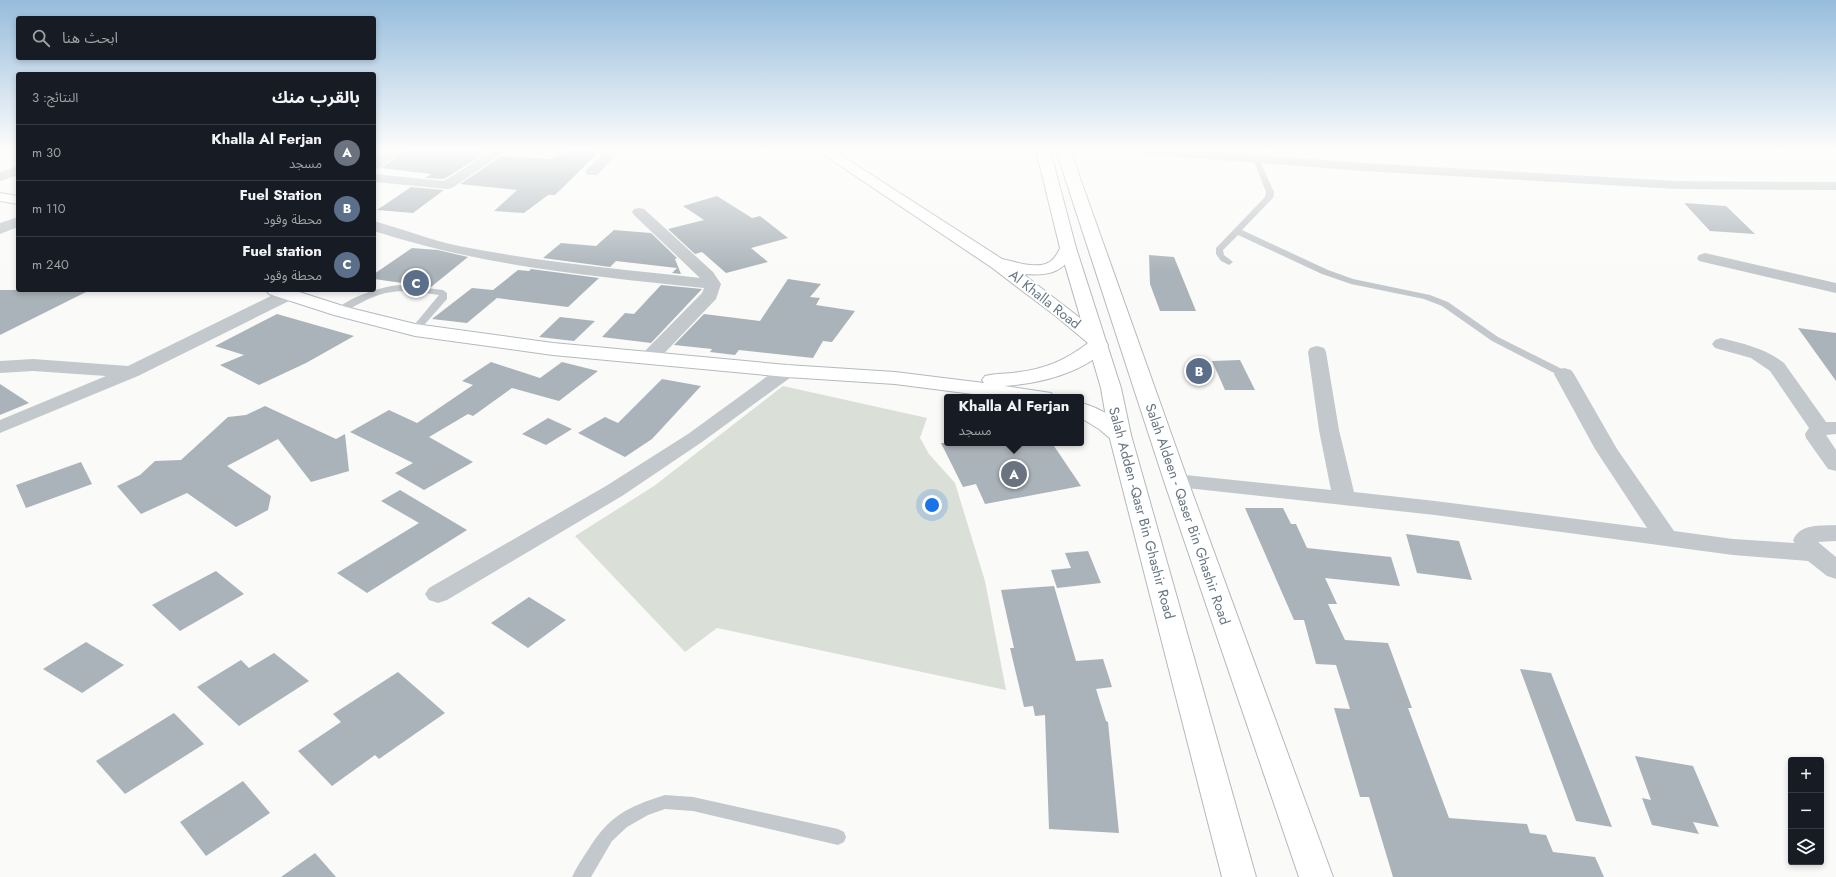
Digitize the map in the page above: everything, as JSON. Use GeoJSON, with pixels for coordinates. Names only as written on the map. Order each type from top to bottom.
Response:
{"type":"FeatureCollection","features":[{"type":"Feature","properties":{"kind":"main road","name":"Al Khalla Road"},"geometry":{"type":"LineString","coordinates":[[887,191],[994,260],[1052,304],[1097,342]]}},
{"type":"Feature","properties":{"kind":"main road","name":"Salah Adden -Qasr Bin Ghashir Road"},"geometry":{"type":"LineString","coordinates":[[1053,191],[1068,248],[1111,388],[1120,435],[1239,877]]}},
{"type":"Feature","properties":{"kind":"main road","name":"Salah Aldeen - Qaser Bin Ghashir Road"},"geometry":{"type":"LineString","coordinates":[[1077,191],[1176,481],[1316,877]]}},
{"type":"Feature","properties":{"kind":"main road"},"geometry":{"type":"LineString","coordinates":[[0,197],[16,200]]}},
{"type":"Feature","properties":{"kind":"main road","name":"Al Khalla Road"},"geometry":{"type":"LineString","coordinates":[[994,260],[1021,268],[1048,267],[1058,264],[1068,248]]}},
{"type":"Feature","properties":{"kind":"main road"},"geometry":{"type":"LineString","coordinates":[[281,293],[340,311],[415,330],[553,349],[787,371],[895,378],[1007,380],[1024,378],[1069,365],[1080,359],[1097,342]]}},
{"type":"Feature","properties":{"kind":"main road"},"geometry":{"type":"LineString","coordinates":[[895,378],[1020,394]]}},
{"type":"Feature","properties":{"kind":"main road"},"geometry":{"type":"LineString","coordinates":[[1084,411],[1107,424],[1120,435]]}},
{"type":"Feature","properties":{"kind":"street"},"geometry":{"type":"LineString","coordinates":[[638,212],[707,275],[713,284],[710,295],[649,358]]}},
{"type":"Feature","properties":{"kind":"street"},"geometry":{"type":"LineString","coordinates":[[0,229],[16,222]]}},
{"type":"Feature","properties":{"kind":"street"},"geometry":{"type":"LineString","coordinates":[[376,227],[406,238],[492,257],[550,266],[713,284]]}},
{"type":"Feature","properties":{"kind":"street"},"geometry":{"type":"LineString","coordinates":[[1705,258],[1836,288]]}},
{"type":"Feature","properties":{"kind":"street"},"geometry":{"type":"LineString","coordinates":[[0,427],[131,372],[281,293]]}},
{"type":"Feature","properties":{"kind":"street"},"geometry":{"type":"LineString","coordinates":[[1721,344],[1750,351],[1770,360],[1777,367],[1828,429],[1816,431],[1816,438],[1836,464]]}},
{"type":"Feature","properties":{"kind":"street"},"geometry":{"type":"LineString","coordinates":[[1317,352],[1328,430],[1344,498]]}},
{"type":"Feature","properties":{"kind":"street"},"geometry":{"type":"LineString","coordinates":[[0,367],[33,365],[131,372]]}},
{"type":"Feature","properties":{"kind":"street"},"geometry":{"type":"LineString","coordinates":[[438,594],[614,491],[695,438],[787,371]]}},
{"type":"Feature","properties":{"kind":"street"},"geometry":{"type":"LineString","coordinates":[[1564,374],[1606,450],[1666,538]]}},
{"type":"Feature","properties":{"kind":"street"},"geometry":{"type":"LineString","coordinates":[[1176,481],[1435,508],[1733,547],[1814,552]]}},
{"type":"Feature","properties":{"kind":"street"},"geometry":{"type":"LineString","coordinates":[[1836,533],[1813,534],[1806,538],[1805,541],[1814,552],[1836,570]]}},
{"type":"Feature","properties":{"kind":"lane"},"geometry":{"type":"LineString","coordinates":[[1229,262],[1222,258],[1219,254],[1219,250],[1269,198],[1270,191]]}},
{"type":"Feature","properties":{"kind":"lane"},"geometry":{"type":"LineString","coordinates":[[1237,231],[1331,274],[1351,281],[1427,297],[1445,304],[1495,339],[1564,374]]}},
{"type":"Feature","properties":{"kind":"lane"},"geometry":{"type":"LineString","coordinates":[[340,311],[365,297],[383,290],[396,288],[443,293],[444,297],[415,330]]}},
{"type":"Feature","properties":{"kind":"lane"},"geometry":{"type":"LineString","coordinates":[[581,877],[606,836],[621,822],[643,809],[665,802],[693,804],[838,837]]}},
{"type":"Feature","properties":{"kind":"shaded area"},"geometry":{"type":"Polygon","coordinates":[[[783,386],[927,418],[920,438],[929,454],[955,483],[985,581],[1006,690],[717,628],[685,652],[575,536],[654,486],[783,386]]]}},
{"type":"Feature","properties":{"kind":"building"},"geometry":{"type":"Polygon","coordinates":[[[405,191],[443,191],[413,213],[377,210],[405,191]]]}},
{"type":"Feature","properties":{"kind":"building"},"geometry":{"type":"Polygon","coordinates":[[[516,191],[559,191],[555,195],[548,195],[524,213],[494,211],[516,191]]]}},
{"type":"Feature","properties":{"kind":"building"},"geometry":{"type":"Polygon","coordinates":[[[717,196],[752,218],[760,216],[788,238],[751,248],[768,262],[726,273],[702,252],[695,254],[668,229],[704,220],[683,206],[717,196]]]}},
{"type":"Feature","properties":{"kind":"building"},"geometry":{"type":"Polygon","coordinates":[[[1684,203],[1726,206],[1755,234],[1710,231],[1684,203]]]}},
{"type":"Feature","properties":{"kind":"building"},"geometry":{"type":"Polygon","coordinates":[[[614,230],[651,233],[677,258],[675,259],[681,274],[672,273],[677,268],[616,261],[610,267],[543,258],[561,243],[596,246],[614,230]]]}},
{"type":"Feature","properties":{"kind":"building"},"geometry":{"type":"Polygon","coordinates":[[[412,248],[438,250],[468,257],[431,287],[376,279],[376,273],[412,248]]]}},
{"type":"Feature","properties":{"kind":"building"},"geometry":{"type":"Polygon","coordinates":[[[1149,255],[1174,257],[1196,311],[1160,311],[1150,284],[1149,255]]]}},
{"type":"Feature","properties":{"kind":"building"},"geometry":{"type":"Polygon","coordinates":[[[531,269],[599,278],[568,307],[497,298],[467,323],[432,319],[472,288],[493,290],[518,270],[529,271],[531,269]]]}},
{"type":"Feature","properties":{"kind":"building"},"geometry":{"type":"Polygon","coordinates":[[[788,279],[821,284],[810,297],[820,298],[816,305],[855,311],[832,342],[823,341],[813,358],[739,350],[735,355],[710,352],[712,349],[674,345],[704,314],[760,321],[788,279]]]}},
{"type":"Feature","properties":{"kind":"building"},"geometry":{"type":"Polygon","coordinates":[[[661,285],[702,289],[651,343],[602,337],[625,313],[634,314],[661,285]]]}},
{"type":"Feature","properties":{"kind":"building"},"geometry":{"type":"Polygon","coordinates":[[[0,290],[16,290],[16,292],[86,292],[0,335],[0,290]]]}},
{"type":"Feature","properties":{"kind":"building"},"geometry":{"type":"Polygon","coordinates":[[[277,314],[354,336],[306,363],[259,385],[220,365],[244,355],[215,346],[277,314]]]}},
{"type":"Feature","properties":{"kind":"building"},"geometry":{"type":"Polygon","coordinates":[[[560,317],[595,321],[574,341],[539,337],[560,317]]]}},
{"type":"Feature","properties":{"kind":"building"},"geometry":{"type":"Polygon","coordinates":[[[1798,328],[1836,333],[1836,381],[1798,328]]]}},
{"type":"Feature","properties":{"kind":"building"},"geometry":{"type":"Polygon","coordinates":[[[1240,360],[1255,390],[1225,390],[1212,361],[1240,360]]]}},
{"type":"Feature","properties":{"kind":"building"},"geometry":{"type":"Polygon","coordinates":[[[491,362],[540,378],[562,362],[598,371],[559,401],[512,388],[473,416],[468,414],[429,437],[473,462],[424,490],[395,473],[413,463],[350,432],[389,410],[417,423],[473,385],[462,381],[491,362]]]}},
{"type":"Feature","properties":{"kind":"building"},"geometry":{"type":"Polygon","coordinates":[[[662,379],[701,386],[652,439],[625,457],[578,433],[605,417],[618,423],[662,379]]]}},
{"type":"Feature","properties":{"kind":"building"},"geometry":{"type":"Polygon","coordinates":[[[0,384],[29,403],[0,415],[0,384]]]}},
{"type":"Feature","properties":{"kind":"building"},"geometry":{"type":"Polygon","coordinates":[[[265,406],[336,439],[345,434],[349,471],[311,482],[278,439],[227,466],[271,496],[268,510],[236,527],[187,493],[141,514],[117,486],[140,475],[155,461],[181,460],[228,417],[246,415],[265,406]]]}},
{"type":"Feature","properties":{"kind":"building"},"geometry":{"type":"Polygon","coordinates":[[[548,418],[572,429],[546,445],[522,434],[548,418]]]}},
{"type":"Feature","properties":{"kind":"building"},"geometry":{"type":"Polygon","coordinates":[[[941,443],[944,443],[944,446],[1054,446],[1081,486],[985,504],[976,484],[963,487],[941,443]]]}},
{"type":"Feature","properties":{"kind":"building"},"geometry":{"type":"Polygon","coordinates":[[[81,462],[92,484],[26,508],[16,485],[81,462]]]}},
{"type":"Feature","properties":{"kind":"building"},"geometry":{"type":"Polygon","coordinates":[[[400,490],[467,530],[367,593],[337,573],[419,523],[381,501],[400,490]]]}},
{"type":"Feature","properties":{"kind":"building"},"geometry":{"type":"Polygon","coordinates":[[[1245,508],[1283,508],[1291,524],[1296,524],[1307,548],[1391,557],[1400,586],[1325,578],[1337,604],[1328,604],[1345,640],[1388,643],[1412,708],[1408,708],[1449,818],[1527,824],[1530,833],[1546,835],[1553,852],[1595,857],[1604,877],[1393,877],[1369,797],[1360,797],[1334,708],[1350,709],[1336,665],[1316,664],[1304,620],[1294,620],[1245,508]]]}},
{"type":"Feature","properties":{"kind":"building"},"geometry":{"type":"Polygon","coordinates":[[[1406,534],[1459,541],[1472,580],[1417,573],[1406,534]]]}},
{"type":"Feature","properties":{"kind":"building"},"geometry":{"type":"Polygon","coordinates":[[[1088,551],[1101,583],[1057,588],[1051,570],[1071,568],[1065,553],[1088,551]]]}},
{"type":"Feature","properties":{"kind":"building"},"geometry":{"type":"Polygon","coordinates":[[[216,571],[244,594],[180,631],[152,605],[216,571]]]}},
{"type":"Feature","properties":{"kind":"building"},"geometry":{"type":"Polygon","coordinates":[[[1054,586],[1076,661],[1103,659],[1112,687],[1096,689],[1106,721],[1108,722],[1119,833],[1049,829],[1045,715],[1035,716],[1033,706],[1024,707],[1010,648],[1014,648],[1001,590],[1054,586]]]}},
{"type":"Feature","properties":{"kind":"building"},"geometry":{"type":"Polygon","coordinates":[[[529,597],[566,620],[528,648],[491,623],[529,597]]]}},
{"type":"Feature","properties":{"kind":"building"},"geometry":{"type":"Polygon","coordinates":[[[86,642],[124,665],[82,693],[43,669],[86,642]]]}},
{"type":"Feature","properties":{"kind":"building"},"geometry":{"type":"Polygon","coordinates":[[[274,653],[309,681],[239,726],[197,687],[241,660],[249,668],[274,653]]]}},
{"type":"Feature","properties":{"kind":"building"},"geometry":{"type":"Polygon","coordinates":[[[1520,669],[1551,673],[1612,827],[1576,821],[1520,669]]]}},
{"type":"Feature","properties":{"kind":"building"},"geometry":{"type":"Polygon","coordinates":[[[398,672],[445,713],[379,759],[375,755],[332,786],[298,751],[341,722],[333,714],[398,672]]]}},
{"type":"Feature","properties":{"kind":"building"},"geometry":{"type":"Polygon","coordinates":[[[174,713],[204,744],[125,794],[96,761],[174,713]]]}},
{"type":"Feature","properties":{"kind":"building"},"geometry":{"type":"Polygon","coordinates":[[[1635,756],[1693,766],[1719,827],[1693,822],[1699,834],[1652,825],[1642,798],[1651,800],[1635,756]]]}},
{"type":"Feature","properties":{"kind":"building"},"geometry":{"type":"Polygon","coordinates":[[[243,781],[270,813],[206,856],[180,822],[243,781]]]}},
{"type":"Feature","properties":{"kind":"building"},"geometry":{"type":"Polygon","coordinates":[[[315,853],[336,877],[281,877],[315,853]]]}},
{"type":"Feature","properties":{"kind":"place","name":"Fuel station"},"geometry":{"type":"Point","coordinates":[416,283]}},
{"type":"Feature","properties":{"kind":"place","name":"Fuel Station"},"geometry":{"type":"Point","coordinates":[1199,371]}},
{"type":"Feature","properties":{"kind":"place","name":"Khalla Al Ferjan"},"geometry":{"type":"Point","coordinates":[1014,474]}}]}
